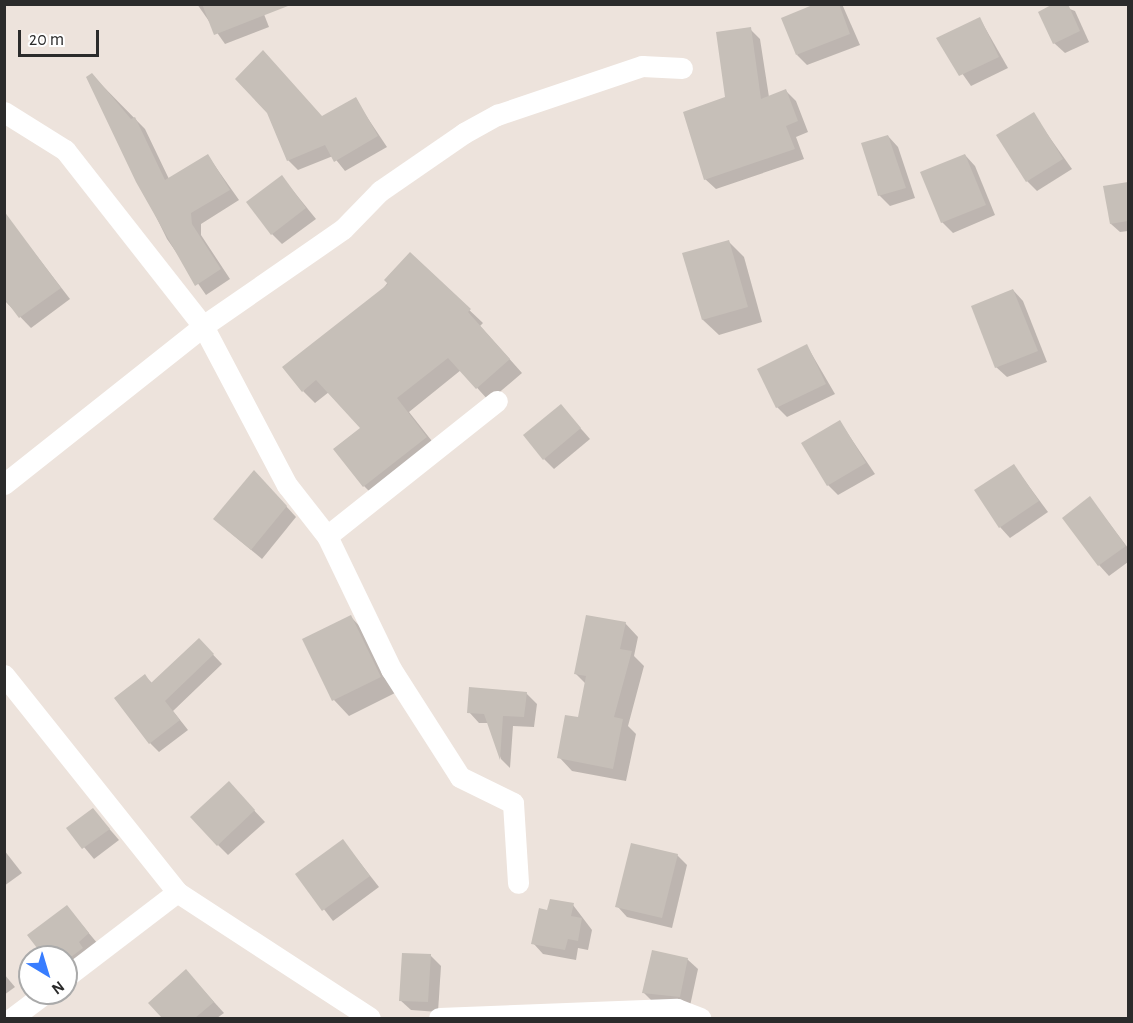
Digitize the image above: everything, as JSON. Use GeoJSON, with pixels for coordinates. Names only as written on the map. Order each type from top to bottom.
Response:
{"type":"FeatureCollection","features":[{"type":"Feature","properties":{"kind":"street"},"geometry":{"type":"LineString","coordinates":[[4,484],[203,326],[343,229],[380,191],[464,133],[497,115],[642,66],[682,68]]}},
{"type":"Feature","properties":{"kind":"street"},"geometry":{"type":"LineString","coordinates":[[4,112],[64,150],[203,326],[287,485],[327,536],[391,669],[460,777],[513,803],[518,883]]}},
{"type":"Feature","properties":{"kind":"street"},"geometry":{"type":"LineString","coordinates":[[327,536],[497,401]]}},
{"type":"Feature","properties":{"kind":"street"},"geometry":{"type":"LineString","coordinates":[[4,675],[177,892],[370,1018]]}},
{"type":"Feature","properties":{"kind":"street"},"geometry":{"type":"LineString","coordinates":[[78,968],[177,892]]}},
{"type":"Feature","properties":{"kind":"street"},"geometry":{"type":"LineString","coordinates":[[12,1018],[29,1005]]}},
{"type":"Feature","properties":{"kind":"street"},"geometry":{"type":"LineString","coordinates":[[439,1018],[677,1009],[700,1018]]}},
{"type":"Feature","properties":{"kind":"building"},"geometry":{"type":"Polygon","coordinates":[[[202,4],[288,4],[288,6],[214,35],[202,4]]]}},
{"type":"Feature","properties":{"kind":"building"},"geometry":{"type":"Polygon","coordinates":[[[815,4],[839,4],[850,34],[796,55],[781,18],[815,4]]]}},
{"type":"Feature","properties":{"kind":"building"},"geometry":{"type":"Polygon","coordinates":[[[1053,4],[1068,4],[1080,31],[1053,44],[1038,12],[1053,4]]]}},
{"type":"Feature","properties":{"kind":"building"},"geometry":{"type":"Polygon","coordinates":[[[980,17],[999,57],[959,76],[936,38],[980,17]]]}},
{"type":"Feature","properties":{"kind":"building"},"geometry":{"type":"Polygon","coordinates":[[[751,27],[761,99],[786,89],[798,121],[786,126],[795,149],[704,180],[683,112],[725,97],[716,32],[751,27]]]}},
{"type":"Feature","properties":{"kind":"building"},"geometry":{"type":"Polygon","coordinates":[[[263,50],[322,116],[356,97],[378,136],[334,162],[325,145],[287,161],[267,113],[235,79],[263,50]]]}},
{"type":"Feature","properties":{"kind":"building"},"geometry":{"type":"Polygon","coordinates":[[[92,73],[131,119],[135,117],[165,180],[208,154],[230,190],[191,213],[192,224],[221,269],[195,286],[136,182],[86,77],[92,73]]]}},
{"type":"Feature","properties":{"kind":"building"},"geometry":{"type":"Polygon","coordinates":[[[1034,112],[1063,159],[1026,182],[996,135],[1034,112]]]}},
{"type":"Feature","properties":{"kind":"building"},"geometry":{"type":"Polygon","coordinates":[[[888,135],[906,188],[878,196],[861,143],[888,135]]]}},
{"type":"Feature","properties":{"kind":"building"},"geometry":{"type":"Polygon","coordinates":[[[965,154],[986,205],[941,223],[920,172],[965,154]]]}},
{"type":"Feature","properties":{"kind":"building"},"geometry":{"type":"Polygon","coordinates":[[[282,175],[306,208],[271,235],[246,202],[282,175]]]}},
{"type":"Feature","properties":{"kind":"building"},"geometry":{"type":"Polygon","coordinates":[[[1128,182],[1128,221],[1110,224],[1103,186],[1128,182]]]}},
{"type":"Feature","properties":{"kind":"building"},"geometry":{"type":"Polygon","coordinates":[[[4,211],[61,288],[19,318],[4,298],[4,211]]]}},
{"type":"Feature","properties":{"kind":"building"},"geometry":{"type":"Polygon","coordinates":[[[729,240],[748,307],[702,320],[682,253],[729,240]]]}},
{"type":"Feature","properties":{"kind":"building"},"geometry":{"type":"Polygon","coordinates":[[[410,252],[471,309],[468,312],[510,359],[476,389],[448,358],[397,398],[427,437],[363,487],[333,449],[360,428],[316,380],[302,392],[282,367],[388,284],[384,280],[410,252]]]}},
{"type":"Feature","properties":{"kind":"building"},"geometry":{"type":"Polygon","coordinates":[[[1013,289],[1038,351],[995,368],[971,306],[1013,289]]]}},
{"type":"Feature","properties":{"kind":"building"},"geometry":{"type":"Polygon","coordinates":[[[807,344],[826,384],[776,408],[757,369],[807,344]]]}},
{"type":"Feature","properties":{"kind":"building"},"geometry":{"type":"Polygon","coordinates":[[[561,404],[581,428],[543,460],[523,435],[561,404]]]}},
{"type":"Feature","properties":{"kind":"building"},"geometry":{"type":"Polygon","coordinates":[[[840,420],[866,463],[827,486],[801,443],[840,420]]]}},
{"type":"Feature","properties":{"kind":"building"},"geometry":{"type":"Polygon","coordinates":[[[1014,464],[1039,501],[999,528],[974,490],[1014,464]]]}},
{"type":"Feature","properties":{"kind":"building"},"geometry":{"type":"Polygon","coordinates":[[[254,470],[287,506],[251,550],[213,519],[254,470]]]}},
{"type":"Feature","properties":{"kind":"building"},"geometry":{"type":"Polygon","coordinates":[[[1090,496],[1126,546],[1098,566],[1062,518],[1090,496]]]}},
{"type":"Feature","properties":{"kind":"building"},"geometry":{"type":"Polygon","coordinates":[[[351,615],[381,677],[332,701],[302,639],[351,615]]]}},
{"type":"Feature","properties":{"kind":"building"},"geometry":{"type":"Polygon","coordinates":[[[586,615],[626,622],[620,649],[632,651],[614,717],[623,719],[613,769],[557,758],[565,715],[578,717],[586,676],[574,674],[586,615]]]}},
{"type":"Feature","properties":{"kind":"building"},"geometry":{"type":"Polygon","coordinates":[[[199,638],[214,654],[165,701],[180,720],[149,744],[114,698],[145,674],[151,683],[199,638]]]}},
{"type":"Feature","properties":{"kind":"building"},"geometry":{"type":"Polygon","coordinates":[[[469,687],[527,692],[524,717],[503,716],[500,760],[484,714],[467,713],[469,687]]]}},
{"type":"Feature","properties":{"kind":"building"},"geometry":{"type":"Polygon","coordinates":[[[229,781],[255,810],[217,846],[190,817],[229,781]]]}},
{"type":"Feature","properties":{"kind":"building"},"geometry":{"type":"Polygon","coordinates":[[[93,808],[110,829],[82,849],[66,828],[93,808]]]}},
{"type":"Feature","properties":{"kind":"building"},"geometry":{"type":"Polygon","coordinates":[[[343,839],[370,876],[322,911],[295,874],[343,839]]]}},
{"type":"Feature","properties":{"kind":"building"},"geometry":{"type":"Polygon","coordinates":[[[631,843],[678,854],[662,918],[615,907],[631,843]]]}},
{"type":"Feature","properties":{"kind":"building"},"geometry":{"type":"Polygon","coordinates":[[[550,899],[574,903],[571,916],[582,918],[578,941],[568,939],[565,950],[531,944],[539,908],[547,910],[550,899]]]}},
{"type":"Feature","properties":{"kind":"building"},"geometry":{"type":"Polygon","coordinates":[[[67,905],[89,933],[79,942],[83,948],[78,952],[78,945],[35,945],[27,935],[67,905]]]}},
{"type":"Feature","properties":{"kind":"building"},"geometry":{"type":"Polygon","coordinates":[[[652,950],[688,958],[680,997],[642,993],[652,950]]]}},
{"type":"Feature","properties":{"kind":"building"},"geometry":{"type":"Polygon","coordinates":[[[402,953],[431,954],[428,1002],[399,1001],[402,953]]]}},
{"type":"Feature","properties":{"kind":"building"},"geometry":{"type":"Polygon","coordinates":[[[186,969],[214,1002],[195,1018],[162,1018],[148,1003],[186,969]]]}}]}
